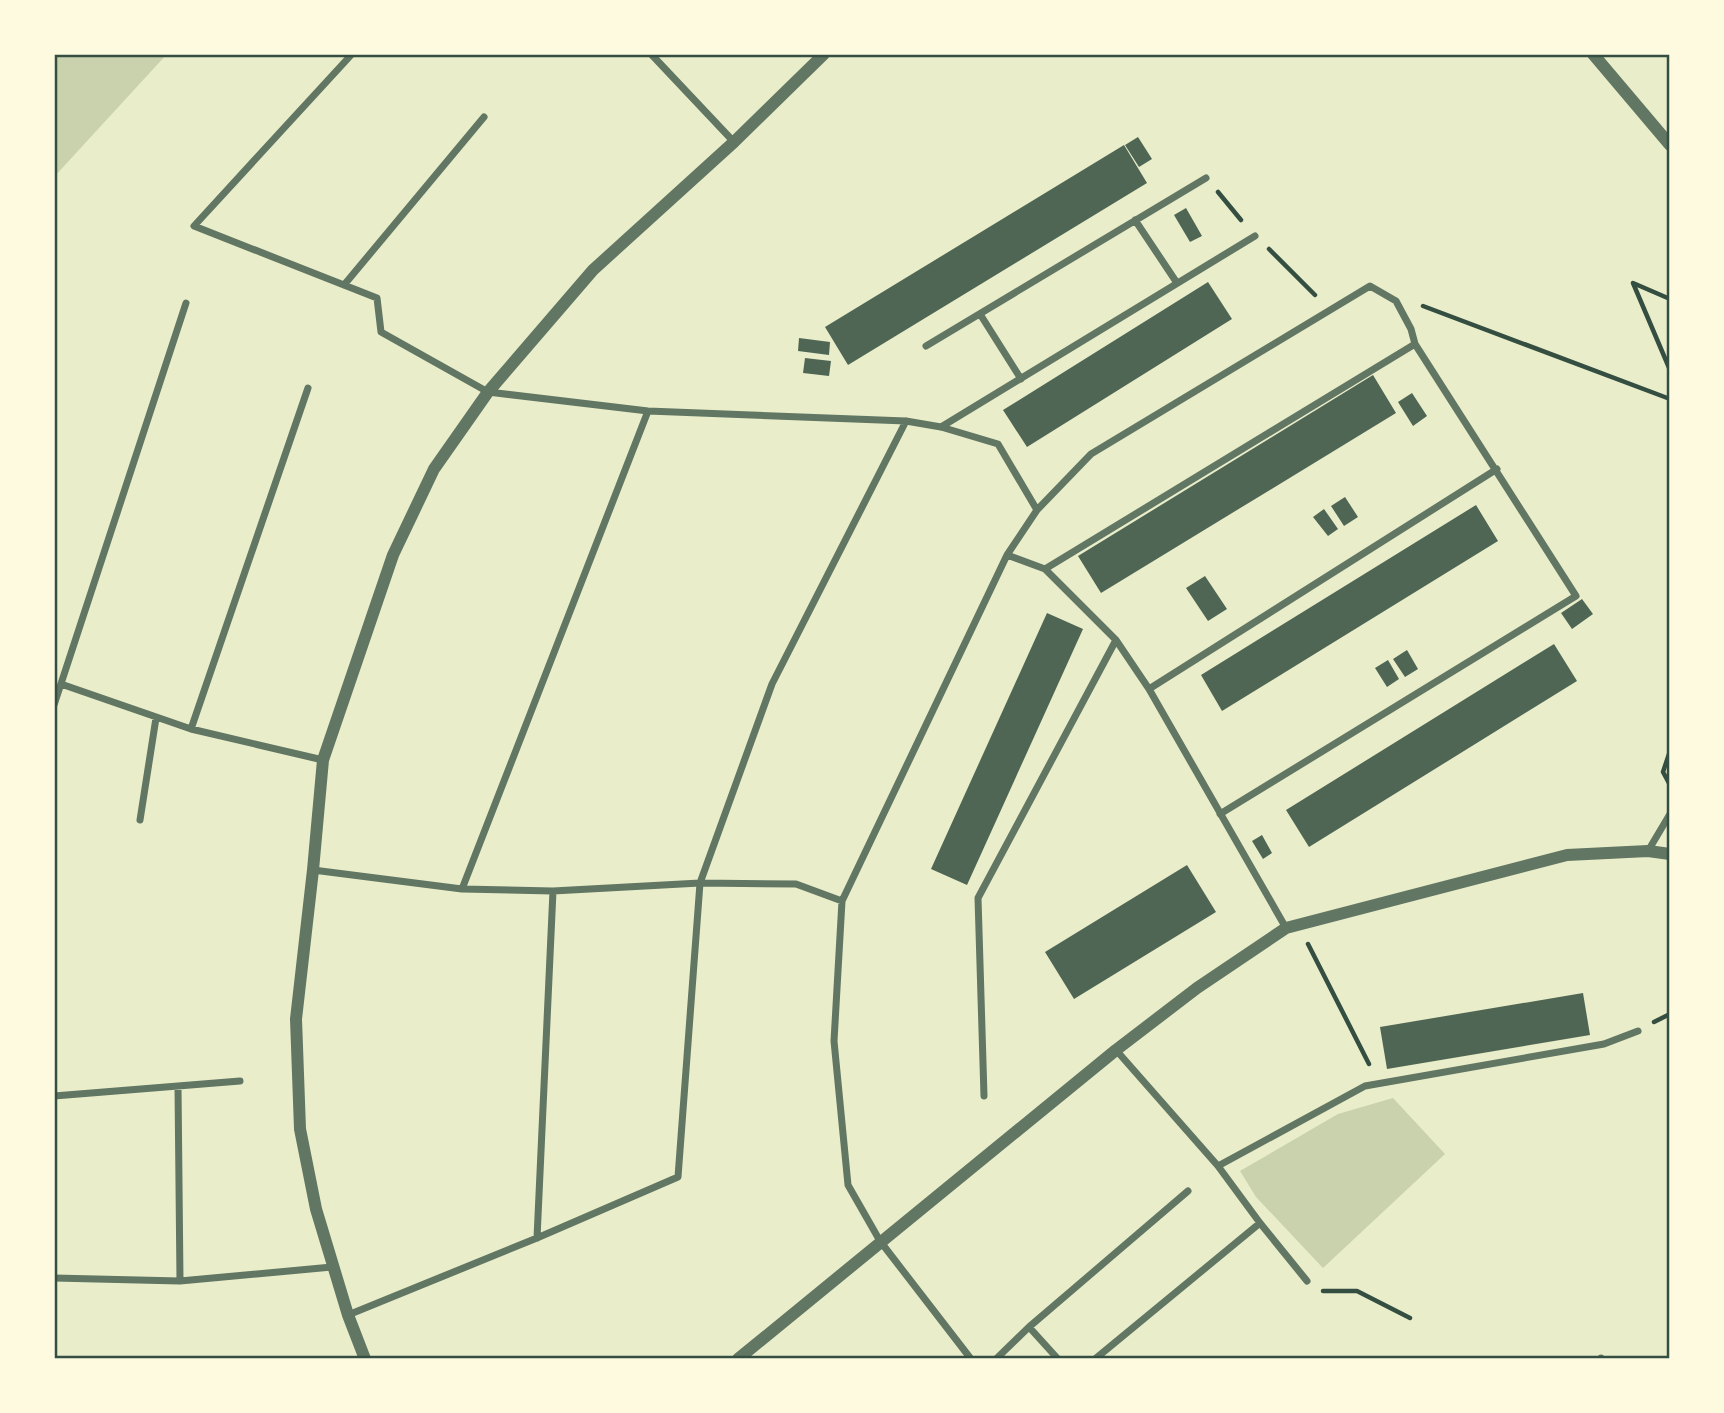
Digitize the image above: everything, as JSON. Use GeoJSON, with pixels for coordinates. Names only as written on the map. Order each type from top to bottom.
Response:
{"type":"FeatureCollection","features":[{"type":"Feature","properties":{"kind":"street"},"geometry":{"type":"LineString","coordinates":[[352,54],[194,226],[377,298],[381,332],[488,392],[648,411],[906,421],[941,427],[998,444],[1037,510]]}},
{"type":"Feature","properties":{"kind":"street"},"geometry":{"type":"LineString","coordinates":[[650,54],[734,142]]}},
{"type":"Feature","properties":{"kind":"street"},"geometry":{"type":"LineString","coordinates":[[365,1359],[332,1267],[316,1209],[300,1129],[296,1020],[323,760],[393,555],[435,469],[488,392],[593,270],[734,142],[824,54]]}},
{"type":"Feature","properties":{"kind":"street"},"geometry":{"type":"LineString","coordinates":[[1593,54],[1670,145]]}},
{"type":"Feature","properties":{"kind":"street"},"geometry":{"type":"LineString","coordinates":[[344,285],[485,117]]}},
{"type":"Feature","properties":{"kind":"street"},"geometry":{"type":"LineString","coordinates":[[926,346],[1206,178]]}},
{"type":"Feature","properties":{"kind":"street"},"geometry":{"type":"LineString","coordinates":[[1135,220],[1177,283]]}},
{"type":"Feature","properties":{"kind":"street"},"geometry":{"type":"LineString","coordinates":[[941,427],[1255,236]]}},
{"type":"Feature","properties":{"kind":"street"},"geometry":{"type":"LineString","coordinates":[[971,1359],[880,1241],[848,1185],[835,1041],[842,901],[1007,555],[1037,510],[1091,454],[1370,286],[1396,301],[1411,329],[1415,344],[1576,596],[1220,814]]}},
{"type":"Feature","properties":{"kind":"street"},"geometry":{"type":"LineString","coordinates":[[54,705],[186,303]]}},
{"type":"Feature","properties":{"kind":"street"},"geometry":{"type":"LineString","coordinates":[[980,314],[1021,379]]}},
{"type":"Feature","properties":{"kind":"street"},"geometry":{"type":"LineString","coordinates":[[1045,569],[1415,344]]}},
{"type":"Feature","properties":{"kind":"street"},"geometry":{"type":"LineString","coordinates":[[191,729],[308,388]]}},
{"type":"Feature","properties":{"kind":"street"},"geometry":{"type":"LineString","coordinates":[[462,889],[648,411]]}},
{"type":"Feature","properties":{"kind":"street"},"geometry":{"type":"LineString","coordinates":[[348,1315],[678,1177],[700,883],[772,684],[906,421]]}},
{"type":"Feature","properties":{"kind":"street"},"geometry":{"type":"LineString","coordinates":[[1149,689],[1497,470]]}},
{"type":"Feature","properties":{"kind":"street"},"geometry":{"type":"LineString","coordinates":[[1007,555],[1045,569],[1116,640],[1149,689],[1286,928]]}},
{"type":"Feature","properties":{"kind":"street"},"geometry":{"type":"LineString","coordinates":[[984,1096],[978,898],[1116,640]]}},
{"type":"Feature","properties":{"kind":"street"},"geometry":{"type":"LineString","coordinates":[[61,684],[191,729],[323,760]]}},
{"type":"Feature","properties":{"kind":"street"},"geometry":{"type":"LineString","coordinates":[[140,820],[156,718]]}},
{"type":"Feature","properties":{"kind":"street"},"geometry":{"type":"LineString","coordinates":[[1648,851],[1670,814]]}},
{"type":"Feature","properties":{"kind":"street"},"geometry":{"type":"LineString","coordinates":[[738,1359],[1116,1050],[1197,988],[1286,928],[1567,855],[1648,851],[1670,853]]}},
{"type":"Feature","properties":{"kind":"street"},"geometry":{"type":"LineString","coordinates":[[313,870],[462,889],[553,891],[700,883],[796,884],[842,901]]}},
{"type":"Feature","properties":{"kind":"street"},"geometry":{"type":"LineString","coordinates":[[537,1238],[553,891]]}},
{"type":"Feature","properties":{"kind":"street"},"geometry":{"type":"LineString","coordinates":[[1219,1166],[1365,1086],[1604,1044],[1638,1031]]}},
{"type":"Feature","properties":{"kind":"street"},"geometry":{"type":"LineString","coordinates":[[1116,1050],[1219,1166],[1307,1281]]}},
{"type":"Feature","properties":{"kind":"street"},"geometry":{"type":"LineString","coordinates":[[54,1096],[240,1081]]}},
{"type":"Feature","properties":{"kind":"street"},"geometry":{"type":"LineString","coordinates":[[178,1087],[180,1281]]}},
{"type":"Feature","properties":{"kind":"street"},"geometry":{"type":"LineString","coordinates":[[996,1359],[1029,1327],[1188,1191]]}},
{"type":"Feature","properties":{"kind":"street"},"geometry":{"type":"LineString","coordinates":[[1095,1359],[1260,1223]]}},
{"type":"Feature","properties":{"kind":"street"},"geometry":{"type":"LineString","coordinates":[[54,1278],[180,1281],[332,1267]]}},
{"type":"Feature","properties":{"kind":"street"},"geometry":{"type":"LineString","coordinates":[[1029,1327],[1058,1359]]}},
{"type":"Feature","properties":{"kind":"path"},"geometry":{"type":"LineString","coordinates":[[1670,299],[1633,283],[1670,370]]}},
{"type":"Feature","properties":{"kind":"path"},"geometry":{"type":"LineString","coordinates":[[1422,305],[1670,399]]}},
{"type":"Feature","properties":{"kind":"path"},"geometry":{"type":"LineString","coordinates":[[1670,751],[1663,772],[1670,785]]}},
{"type":"Feature","properties":{"kind":"path"},"geometry":{"type":"LineString","coordinates":[[1299,924],[1379,1084]]}},
{"type":"Feature","properties":{"kind":"path"},"geometry":{"type":"LineString","coordinates":[[1307,1281],[1313,1291],[1357,1291],[1410,1318]]}},
{"type":"Feature","properties":{"kind":"green space"},"geometry":{"type":"Polygon","coordinates":[[[54,54],[167,54],[54,177],[54,54]]]}},
{"type":"Feature","properties":{"kind":"green space"},"geometry":{"type":"Polygon","coordinates":[[[1393,1098],[1445,1154],[1323,1268],[1256,1197],[1240,1171],[1338,1114],[1393,1098]]]}},
{"type":"Feature","properties":{"kind":"building"},"geometry":{"type":"Polygon","coordinates":[[[1138,137],[1152,159],[1139,167],[1125,145],[1138,137]]]}},
{"type":"Feature","properties":{"kind":"building"},"geometry":{"type":"Polygon","coordinates":[[[1124,145],[1147,183],[848,365],[825,327],[1124,145]]]}},
{"type":"Feature","properties":{"kind":"building"},"geometry":{"type":"Polygon","coordinates":[[[1186,208],[1202,236],[1190,242],[1174,215],[1186,208]]]}},
{"type":"Feature","properties":{"kind":"building"},"geometry":{"type":"Polygon","coordinates":[[[1208,282],[1232,319],[1027,447],[1003,410],[1208,282]]]}},
{"type":"Feature","properties":{"kind":"building"},"geometry":{"type":"Polygon","coordinates":[[[799,338],[830,342],[829,355],[798,351],[799,338]]]}},
{"type":"Feature","properties":{"kind":"building"},"geometry":{"type":"Polygon","coordinates":[[[805,358],[831,361],[829,376],[803,373],[805,358]]]}},
{"type":"Feature","properties":{"kind":"building"},"geometry":{"type":"Polygon","coordinates":[[[1373,375],[1396,413],[1101,593],[1078,556],[1373,375]]]}},
{"type":"Feature","properties":{"kind":"building"},"geometry":{"type":"Polygon","coordinates":[[[1412,393],[1427,416],[1413,426],[1398,402],[1412,393]]]}},
{"type":"Feature","properties":{"kind":"building"},"geometry":{"type":"Polygon","coordinates":[[[1345,497],[1358,517],[1344,526],[1331,506],[1345,497]]]}},
{"type":"Feature","properties":{"kind":"building"},"geometry":{"type":"Polygon","coordinates":[[[1476,505],[1498,541],[1222,711],[1201,675],[1476,505]]]}},
{"type":"Feature","properties":{"kind":"building"},"geometry":{"type":"Polygon","coordinates":[[[1324,509],[1338,529],[1328,536],[1313,517],[1324,509]]]}},
{"type":"Feature","properties":{"kind":"building"},"geometry":{"type":"Polygon","coordinates":[[[1205,576],[1227,609],[1208,621],[1186,588],[1205,576]]]}},
{"type":"Feature","properties":{"kind":"building"},"geometry":{"type":"Polygon","coordinates":[[[1582,599],[1593,614],[1572,629],[1561,613],[1582,599]]]}},
{"type":"Feature","properties":{"kind":"building"},"geometry":{"type":"Polygon","coordinates":[[[1047,613],[1083,629],[967,885],[931,869],[1047,613]]]}},
{"type":"Feature","properties":{"kind":"building"},"geometry":{"type":"Polygon","coordinates":[[[1554,644],[1577,681],[1309,847],[1286,810],[1554,644]]]}},
{"type":"Feature","properties":{"kind":"building"},"geometry":{"type":"Polygon","coordinates":[[[1407,650],[1418,669],[1405,677],[1393,659],[1407,650]]]}},
{"type":"Feature","properties":{"kind":"building"},"geometry":{"type":"Polygon","coordinates":[[[1388,660],[1399,679],[1387,687],[1375,668],[1388,660]]]}},
{"type":"Feature","properties":{"kind":"building"},"geometry":{"type":"Polygon","coordinates":[[[1262,835],[1272,853],[1263,859],[1252,841],[1262,835]]]}},
{"type":"Feature","properties":{"kind":"building"},"geometry":{"type":"Polygon","coordinates":[[[1187,865],[1216,912],[1074,999],[1045,952],[1187,865]]]}},
{"type":"Feature","properties":{"kind":"building"},"geometry":{"type":"Polygon","coordinates":[[[1583,993],[1590,1035],[1387,1069],[1380,1027],[1583,993]]]}}]}
